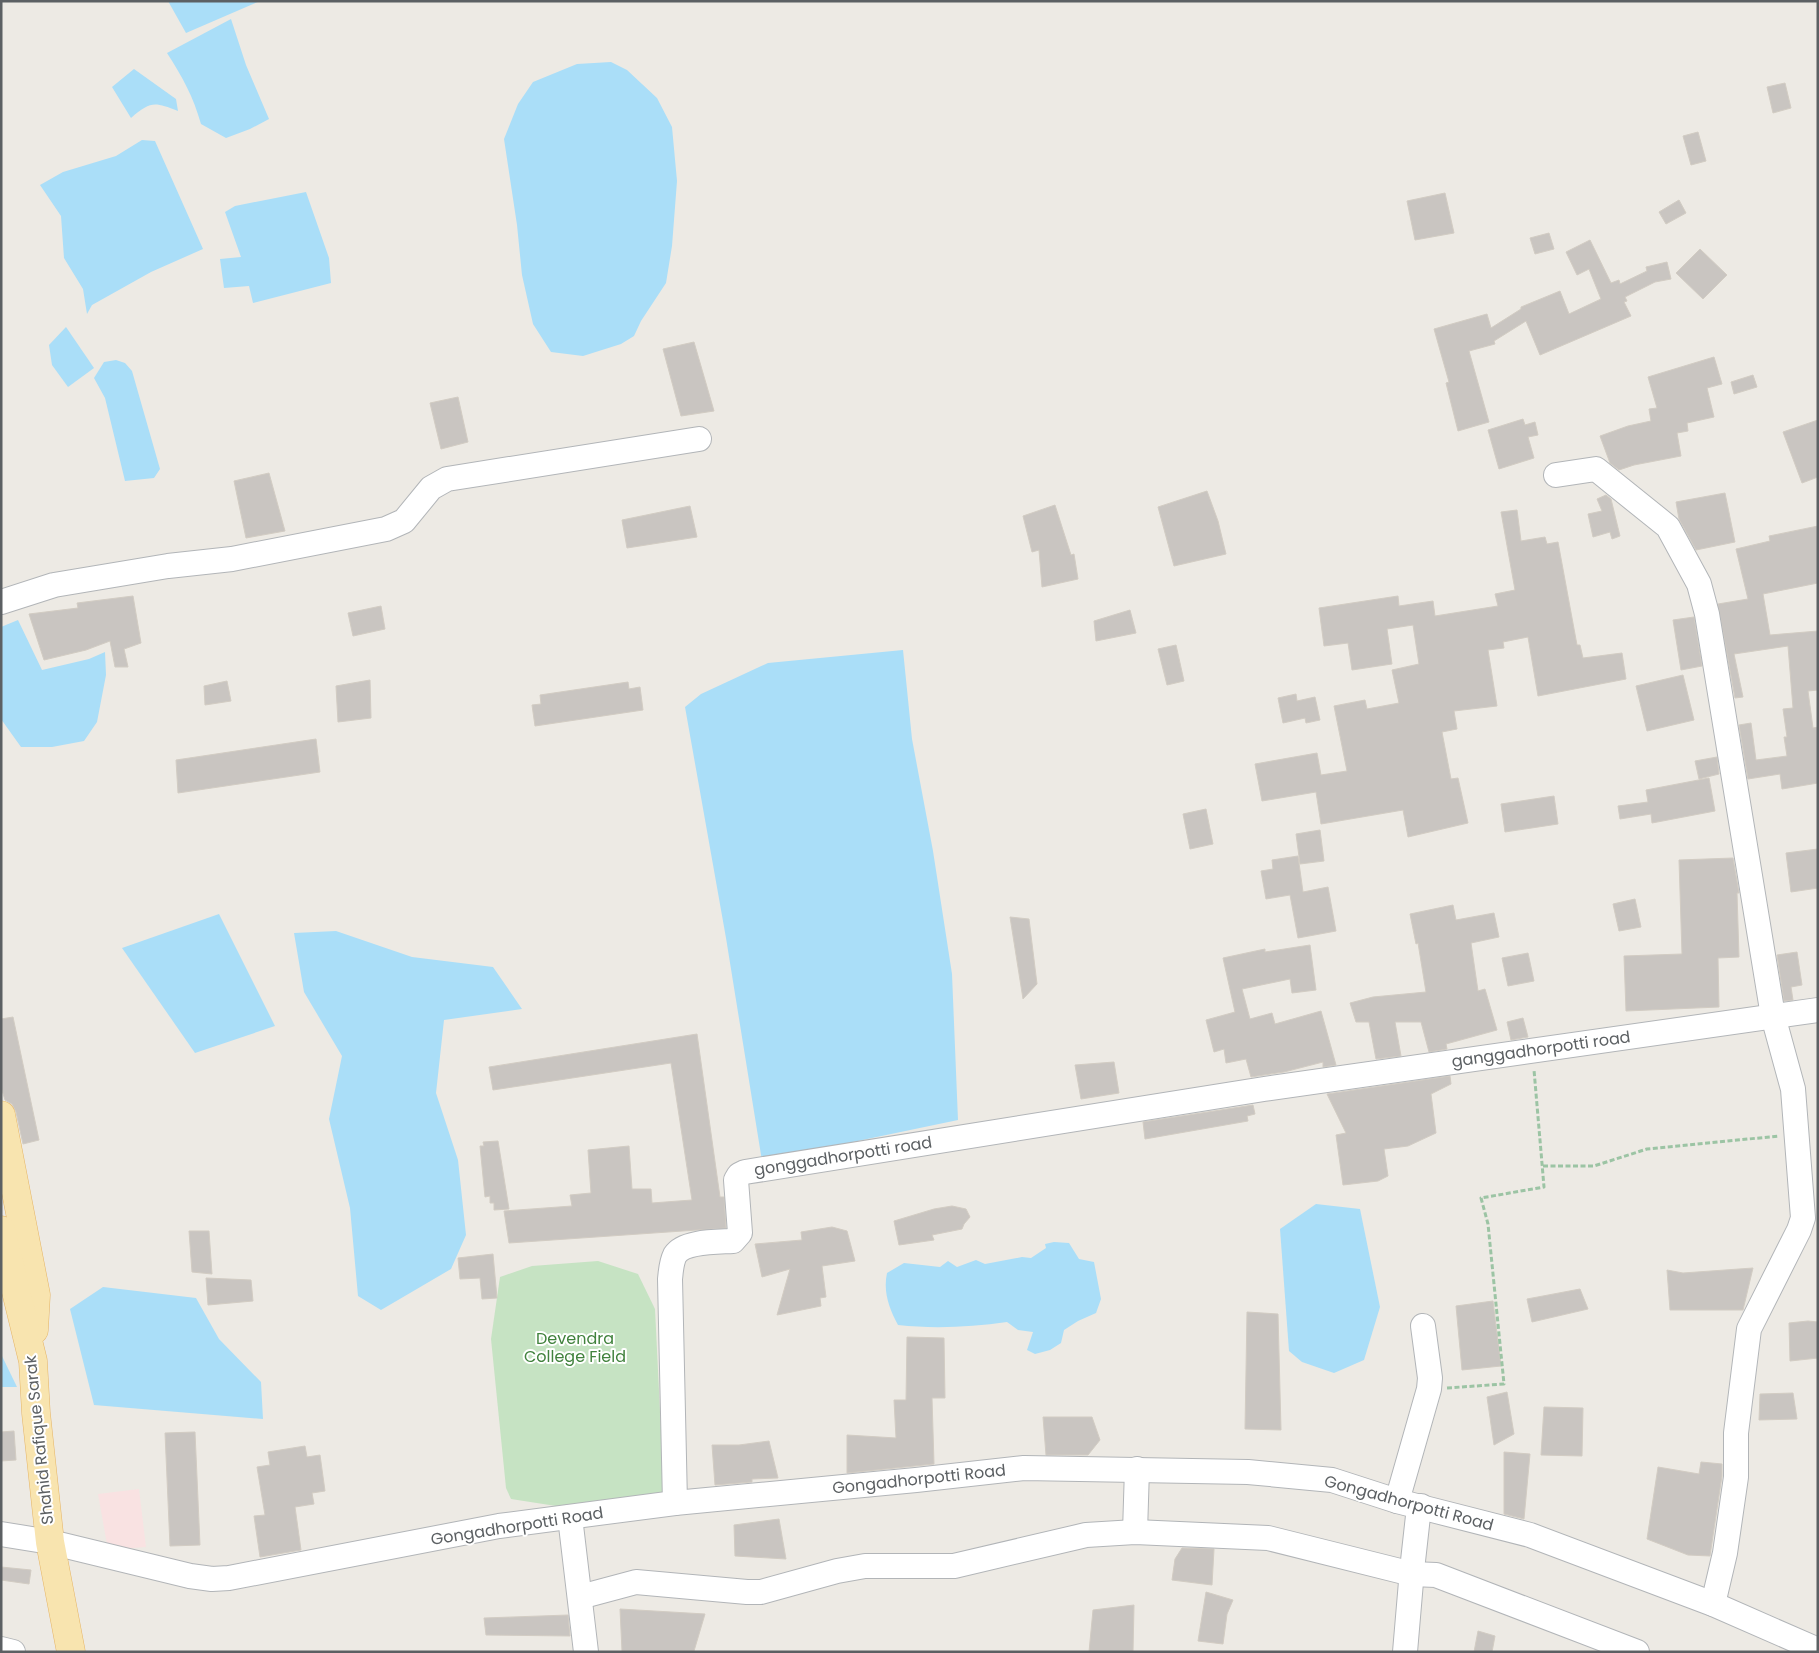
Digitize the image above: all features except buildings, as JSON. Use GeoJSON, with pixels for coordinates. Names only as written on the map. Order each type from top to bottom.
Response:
{"type":"FeatureCollection","features":[{"type":"Feature","properties":{"kind":"main road"},"geometry":{"type":"LineString","coordinates":[[1,1115],[36,1295],[33,1361]]}},
{"type":"Feature","properties":{"kind":"main road","name":"Shahid Rafique Sarak"},"geometry":{"type":"LineString","coordinates":[[1,1230],[33,1361],[36,1413],[52,1551],[71,1652]]}},
{"type":"Feature","properties":{"kind":"street"},"geometry":{"type":"LineString","coordinates":[[1,602],[54,585],[168,566],[232,559],[386,529],[404,521],[431,488],[447,480],[698,439]]}},
{"type":"Feature","properties":{"kind":"street"},"geometry":{"type":"LineString","coordinates":[[1556,474],[1596,469],[1668,527],[1700,584],[1707,614],[1773,1016],[1793,1089],[1803,1218],[1799,1230],[1749,1329],[1736,1433],[1736,1477],[1725,1553],[1713,1604]]}},
{"type":"Feature","properties":{"kind":"street","name":"ganggadhorpotti road"},"geometry":{"type":"LineString","coordinates":[[1264,1089],[1818,1010]]}},
{"type":"Feature","properties":{"kind":"street","name":"gonggadhorpotti road"},"geometry":{"type":"LineString","coordinates":[[675,1503],[670,1279],[672,1264],[676,1254],[684,1248],[732,1241],[737,1238],[740,1233],[736,1180],[739,1175],[745,1172],[1264,1089]]}},
{"type":"Feature","properties":{"kind":"street"},"geometry":{"type":"LineString","coordinates":[[1397,1500],[1429,1389],[1430,1378],[1423,1326]]}},
{"type":"Feature","properties":{"kind":"street","name":"Gongadhorpotti Road"},"geometry":{"type":"LineString","coordinates":[[1,1534],[52,1551],[212,1579],[239,1576],[499,1526],[570,1523],[675,1503],[1024,1468],[1137,1478],[1248,1472],[1332,1480],[1397,1500],[1420,1511],[1530,1535],[1713,1604],[1818,1650]]}},
{"type":"Feature","properties":{"kind":"street"},"geometry":{"type":"LineString","coordinates":[[1135,1529],[1137,1478]]}},
{"type":"Feature","properties":{"kind":"street"},"geometry":{"type":"LineString","coordinates":[[1405,1652],[1412,1572],[1420,1511]]}},
{"type":"Feature","properties":{"kind":"street"},"geometry":{"type":"LineString","coordinates":[[570,1523],[586,1652]]}},
{"type":"Feature","properties":{"kind":"street"},"geometry":{"type":"LineString","coordinates":[[579,1593],[636,1582],[761,1592],[837,1570],[865,1566],[954,1566],[1086,1535],[1135,1529],[1268,1538],[1412,1572],[1436,1575],[1637,1652]]}},
{"type":"Feature","properties":{"kind":"street"},"geometry":{"type":"LineString","coordinates":[[1,1649],[13,1652]]}},
{"type":"Feature","properties":{"kind":"path"},"geometry":{"type":"LineString","coordinates":[[1429,1389],[1504,1384],[1488,1224],[1482,1198],[1544,1187],[1532,1051]]}},
{"type":"Feature","properties":{"kind":"path"},"geometry":{"type":"LineString","coordinates":[[1542,1166],[1594,1166],[1647,1149],[1796,1134]]}},
{"type":"Feature","properties":{"kind":"shaded area"},"geometry":{"type":"Polygon","coordinates":[[[139,1489],[146,1547],[108,1550],[98,1494],[139,1489]]]}},
{"type":"Feature","properties":{"kind":"green space","name":"Devendra College Field"},"geometry":{"type":"Polygon","coordinates":[[[598,1261],[638,1274],[655,1309],[662,1452],[662,1493],[617,1507],[556,1506],[511,1499],[506,1488],[491,1339],[500,1277],[532,1266],[598,1261]]]}},
{"type":"Feature","properties":{"kind":"water"},"geometry":{"type":"Polygon","coordinates":[[[168,1],[260,1],[186,33],[168,1]]]}},
{"type":"Feature","properties":{"kind":"water"},"geometry":{"type":"Polygon","coordinates":[[[231,19],[246,65],[269,119],[226,138],[201,124],[187,87],[167,53],[231,19]]]}},
{"type":"Feature","properties":{"kind":"water"},"geometry":{"type":"Polygon","coordinates":[[[611,62],[627,70],[657,98],[672,127],[677,181],[672,246],[666,283],[641,321],[634,336],[621,344],[583,356],[551,352],[533,324],[522,275],[517,225],[504,139],[518,104],[533,82],[577,64],[611,62]]]}},
{"type":"Feature","properties":{"kind":"water"},"geometry":{"type":"Polygon","coordinates":[[[134,69],[176,99],[178,111],[153,105],[143,108],[131,118],[112,87],[134,69]]]}},
{"type":"Feature","properties":{"kind":"water"},"geometry":{"type":"Polygon","coordinates":[[[142,140],[155,141],[203,249],[151,272],[92,305],[87,314],[83,289],[64,258],[61,216],[40,185],[63,172],[116,156],[142,140]]]}},
{"type":"Feature","properties":{"kind":"water"},"geometry":{"type":"Polygon","coordinates":[[[306,192],[329,258],[331,283],[253,303],[249,286],[224,288],[220,259],[241,257],[225,212],[235,206],[306,192]]]}},
{"type":"Feature","properties":{"kind":"water"},"geometry":{"type":"Polygon","coordinates":[[[66,327],[94,368],[68,387],[52,365],[49,345],[66,327]]]}},
{"type":"Feature","properties":{"kind":"water"},"geometry":{"type":"Polygon","coordinates":[[[116,360],[125,363],[132,371],[160,469],[154,478],[125,481],[105,398],[94,378],[104,362],[116,360]]]}},
{"type":"Feature","properties":{"kind":"water"},"geometry":{"type":"Polygon","coordinates":[[[18,620],[42,670],[89,659],[105,652],[106,675],[97,722],[84,741],[52,747],[21,747],[1,719],[1,627],[18,620]]]}},
{"type":"Feature","properties":{"kind":"water"},"geometry":{"type":"Polygon","coordinates":[[[903,650],[912,739],[933,851],[952,974],[958,1120],[762,1161],[726,938],[685,707],[701,694],[768,663],[903,650]]]}},
{"type":"Feature","properties":{"kind":"water"},"geometry":{"type":"Polygon","coordinates":[[[219,914],[275,1026],[195,1053],[122,948],[219,914]]]}},
{"type":"Feature","properties":{"kind":"water"},"geometry":{"type":"Polygon","coordinates":[[[336,931],[412,957],[493,967],[522,1009],[444,1020],[436,1093],[458,1160],[466,1235],[451,1269],[381,1310],[358,1296],[350,1208],[329,1119],[342,1056],[304,992],[294,933],[336,931]]]}},
{"type":"Feature","properties":{"kind":"water"},"geometry":{"type":"Polygon","coordinates":[[[1316,1204],[1360,1209],[1380,1307],[1364,1360],[1334,1373],[1302,1362],[1289,1351],[1280,1229],[1316,1204]]]}},
{"type":"Feature","properties":{"kind":"water"},"geometry":{"type":"Polygon","coordinates":[[[1054,1242],[1069,1243],[1079,1259],[1094,1262],[1101,1299],[1096,1313],[1064,1330],[1061,1343],[1050,1350],[1035,1354],[1027,1350],[1033,1332],[1018,1330],[1007,1322],[939,1327],[898,1325],[886,1293],[886,1280],[887,1273],[904,1263],[940,1267],[948,1261],[957,1267],[976,1260],[985,1264],[1022,1257],[1031,1258],[1046,1248],[1045,1244],[1054,1242]]]}},
{"type":"Feature","properties":{"kind":"water"},"geometry":{"type":"Polygon","coordinates":[[[103,1287],[196,1298],[219,1339],[261,1382],[263,1419],[94,1405],[70,1309],[103,1287]]]}},
{"type":"Feature","properties":{"kind":"water"},"geometry":{"type":"Polygon","coordinates":[[[1,1354],[17,1387],[1,1387],[1,1354]]]}}]}
